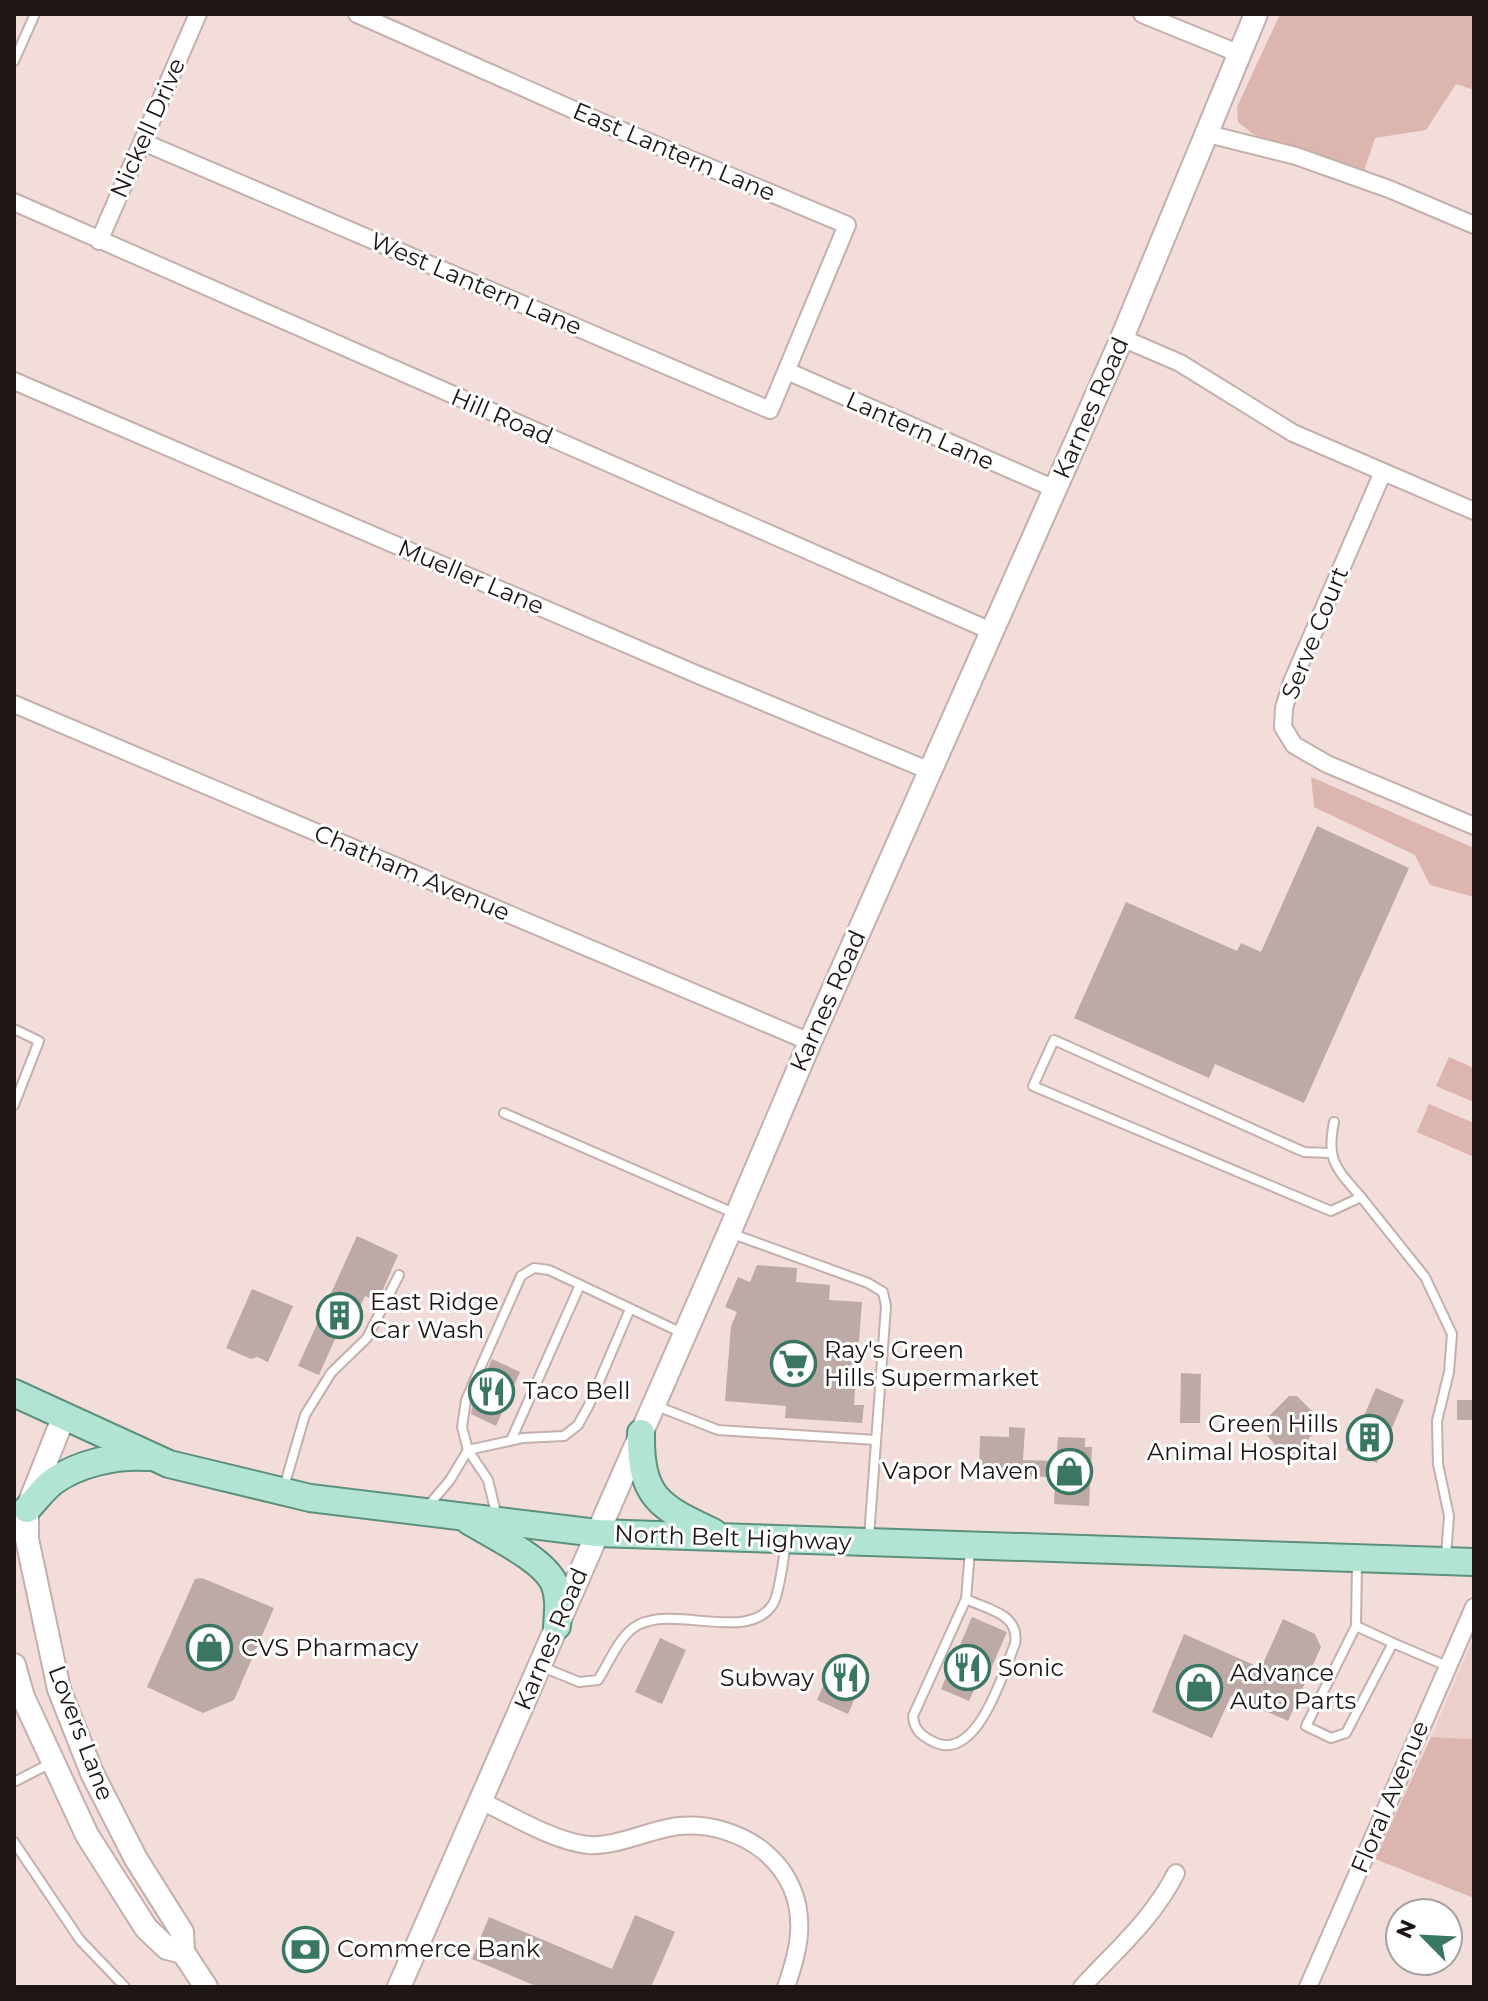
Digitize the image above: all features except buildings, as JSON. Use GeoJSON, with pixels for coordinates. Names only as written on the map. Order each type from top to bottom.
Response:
{"type":"FeatureCollection","features":[{"type":"Feature","properties":{"kind":"main road","name":"North Belt Highway"},"geometry":{"type":"LineString","coordinates":[[14,1393],[169,1464],[310,1498],[597,1533],[1474,1562]]}},
{"type":"Feature","properties":{"kind":"main road"},"geometry":{"type":"LineString","coordinates":[[641,1433],[640,1462],[645,1481],[658,1500],[674,1514],[724,1537]]}},
{"type":"Feature","properties":{"kind":"main road"},"geometry":{"type":"LineString","coordinates":[[21,1507],[54,1481],[104,1460],[136,1456],[155,1458]]}},
{"type":"Feature","properties":{"kind":"main road"},"geometry":{"type":"LineString","coordinates":[[463,1517],[539,1564],[554,1582],[559,1601],[557,1626]]}},
{"type":"Feature","properties":{"kind":"street","name":"Nickell Drive"},"geometry":{"type":"LineString","coordinates":[[99,241],[198,14]]}},
{"type":"Feature","properties":{"kind":"street","name":"East Lantern Lane"},"geometry":{"type":"LineString","coordinates":[[357,14],[601,122],[847,225],[787,371]]}},
{"type":"Feature","properties":{"kind":"street"},"geometry":{"type":"LineString","coordinates":[[1142,14],[1240,54]]}},
{"type":"Feature","properties":{"kind":"street","name":"Karnes Road"},"geometry":{"type":"LineString","coordinates":[[399,1987],[810,1042],[1122,338],[1256,14]]}},
{"type":"Feature","properties":{"kind":"street"},"geometry":{"type":"LineString","coordinates":[[1208,134],[1296,156],[1389,189],[1474,225]]}},
{"type":"Feature","properties":{"kind":"street","name":"West Lantern Lane"},"geometry":{"type":"LineString","coordinates":[[143,142],[770,410],[787,371]]}},
{"type":"Feature","properties":{"kind":"street","name":"Hill Road"},"geometry":{"type":"LineString","coordinates":[[14,202],[991,631]]}},
{"type":"Feature","properties":{"kind":"street"},"geometry":{"type":"LineString","coordinates":[[1122,338],[1180,363],[1293,433],[1474,511]]}},
{"type":"Feature","properties":{"kind":"street","name":"Lantern Lane"},"geometry":{"type":"LineString","coordinates":[[787,371],[1055,489]]}},
{"type":"Feature","properties":{"kind":"street","name":"Mueller Lane"},"geometry":{"type":"LineString","coordinates":[[14,381],[696,674],[930,771]]}},
{"type":"Feature","properties":{"kind":"street","name":"Serve Court"},"geometry":{"type":"LineString","coordinates":[[1383,472],[1292,682],[1284,708],[1283,727],[1294,745],[1327,764],[1474,826]]}},
{"type":"Feature","properties":{"kind":"street","name":"Chatham Avenue"},"geometry":{"type":"LineString","coordinates":[[14,704],[810,1042]]}},
{"type":"Feature","properties":{"kind":"street","name":"Lovers Lane"},"geometry":{"type":"LineString","coordinates":[[64,1416],[21,1507],[59,1689],[92,1773],[136,1859],[182,1932],[183,1952],[206,1987]]}},
{"type":"Feature","properties":{"kind":"street","name":"Floral Avenue"},"geometry":{"type":"LineString","coordinates":[[1308,1987],[1474,1607]]}},
{"type":"Feature","properties":{"kind":"street","name":"Lovers Lane"},"geometry":{"type":"LineString","coordinates":[[14,1665],[23,1697],[51,1763],[87,1835],[146,1928],[167,1948],[183,1952]]}},
{"type":"Feature","properties":{"kind":"street"},"geometry":{"type":"LineString","coordinates":[[481,1801],[562,1839],[591,1845],[677,1826],[704,1825],[735,1833],[754,1843],[785,1871],[795,1898],[800,1931],[786,1987]]}},
{"type":"Feature","properties":{"kind":"street"},"geometry":{"type":"LineString","coordinates":[[1082,1987],[1131,1939],[1176,1873]]}},
{"type":"Feature","properties":{"kind":"lane"},"geometry":{"type":"LineString","coordinates":[[14,61],[35,14]]}},
{"type":"Feature","properties":{"kind":"lane"},"geometry":{"type":"LineString","coordinates":[[14,1029],[39,1041],[16,1092],[14,1105]]}},
{"type":"Feature","properties":{"kind":"lane"},"geometry":{"type":"LineString","coordinates":[[1330,1153],[1304,1152],[1054,1040],[1033,1086],[1331,1211],[1361,1197]]}},
{"type":"Feature","properties":{"kind":"lane"},"geometry":{"type":"LineString","coordinates":[[504,1113],[733,1224],[883,1292],[886,1306],[869,1542]]}},
{"type":"Feature","properties":{"kind":"lane"},"geometry":{"type":"LineString","coordinates":[[1334,1122],[1330,1153],[1335,1167],[1425,1277],[1452,1334],[1449,1372],[1437,1421],[1438,1464],[1449,1516],[1446,1561]]}},
{"type":"Feature","properties":{"kind":"lane"},"geometry":{"type":"LineString","coordinates":[[498,1521],[488,1480],[468,1450],[462,1427],[466,1400],[521,1276],[534,1268],[549,1270],[684,1334]]}},
{"type":"Feature","properties":{"kind":"lane"},"geometry":{"type":"LineString","coordinates":[[282,1491],[305,1415],[331,1373],[367,1338],[399,1275]]}},
{"type":"Feature","properties":{"kind":"lane"},"geometry":{"type":"LineString","coordinates":[[511,1440],[580,1285]]}},
{"type":"Feature","properties":{"kind":"lane"},"geometry":{"type":"LineString","coordinates":[[424,1511],[450,1480],[468,1450],[511,1440],[564,1436],[578,1425],[630,1309]]}},
{"type":"Feature","properties":{"kind":"lane"},"geometry":{"type":"LineString","coordinates":[[653,1404],[718,1430],[876,1440]]}},
{"type":"Feature","properties":{"kind":"lane"},"geometry":{"type":"LineString","coordinates":[[539,1666],[579,1682],[598,1680],[622,1640],[635,1626],[674,1618],[732,1623],[758,1619],[774,1603],[786,1540]]}},
{"type":"Feature","properties":{"kind":"lane"},"geometry":{"type":"LineString","coordinates":[[966,1599],[1004,1616],[1014,1624],[1017,1633],[979,1724],[957,1746],[940,1745],[919,1733],[913,1716],[966,1599],[971,1545]]}},
{"type":"Feature","properties":{"kind":"lane"},"geometry":{"type":"LineString","coordinates":[[1358,1558],[1356,1626],[1306,1726],[1331,1738],[1346,1733],[1393,1643]]}},
{"type":"Feature","properties":{"kind":"lane"},"geometry":{"type":"LineString","coordinates":[[1356,1626],[1447,1666]]}},
{"type":"Feature","properties":{"kind":"lane"},"geometry":{"type":"LineString","coordinates":[[14,1782],[51,1763]]}},
{"type":"Feature","properties":{"kind":"lane"},"geometry":{"type":"LineString","coordinates":[[14,1842],[80,1940],[125,1987]]}},
{"type":"Feature","properties":{"kind":"shaded area"},"geometry":{"type":"Polygon","coordinates":[[[1280,14],[1474,14],[1474,90],[1456,84],[1426,130],[1375,138],[1363,174],[1253,134],[1238,122],[1237,107],[1280,14]]]}},
{"type":"Feature","properties":{"kind":"shaded area"},"geometry":{"type":"Polygon","coordinates":[[[1311,777],[1474,848],[1474,897],[1430,885],[1415,855],[1314,807],[1311,777]]]}},
{"type":"Feature","properties":{"kind":"shaded area"},"geometry":{"type":"Polygon","coordinates":[[[1449,1057],[1474,1068],[1474,1102],[1436,1086],[1449,1057]]]}},
{"type":"Feature","properties":{"kind":"shaded area"},"geometry":{"type":"Polygon","coordinates":[[[1429,1104],[1474,1123],[1474,1157],[1417,1132],[1429,1104]]]}},
{"type":"Feature","properties":{"kind":"shaded area"},"geometry":{"type":"Polygon","coordinates":[[[1474,1637],[1474,1739],[1431,1737],[1474,1637]]]}},
{"type":"Feature","properties":{"kind":"shaded area"},"geometry":{"type":"Polygon","coordinates":[[[1431,1737],[1474,1739],[1474,1898],[1375,1859],[1431,1737]]]}},
{"type":"Feature","properties":{"kind":"place","name":"East Ridge Car Wash"},"geometry":{"type":"Point","coordinates":[339,1316]}},
{"type":"Feature","properties":{"kind":"place","name":"Ray's Green Hills Supermarket"},"geometry":{"type":"Point","coordinates":[793,1364]}},
{"type":"Feature","properties":{"kind":"place","name":"Taco Bell"},"geometry":{"type":"Point","coordinates":[492,1391]}},
{"type":"Feature","properties":{"kind":"place","name":"Green Hills Animal Hospital"},"geometry":{"type":"Point","coordinates":[1369,1438]}},
{"type":"Feature","properties":{"kind":"place","name":"Vapor Maven"},"geometry":{"type":"Point","coordinates":[1070,1471]}},
{"type":"Feature","properties":{"kind":"place","name":"CVS Pharmacy"},"geometry":{"type":"Point","coordinates":[210,1648]}},
{"type":"Feature","properties":{"kind":"place","name":"Sonic"},"geometry":{"type":"Point","coordinates":[967,1668]}},
{"type":"Feature","properties":{"kind":"place","name":"Subway"},"geometry":{"type":"Point","coordinates":[845,1678]}},
{"type":"Feature","properties":{"kind":"place","name":"Advance Auto Parts"},"geometry":{"type":"Point","coordinates":[1199,1687]}},
{"type":"Feature","properties":{"kind":"place","name":"Commerce Bank"},"geometry":{"type":"Point","coordinates":[306,1949]}}]}
